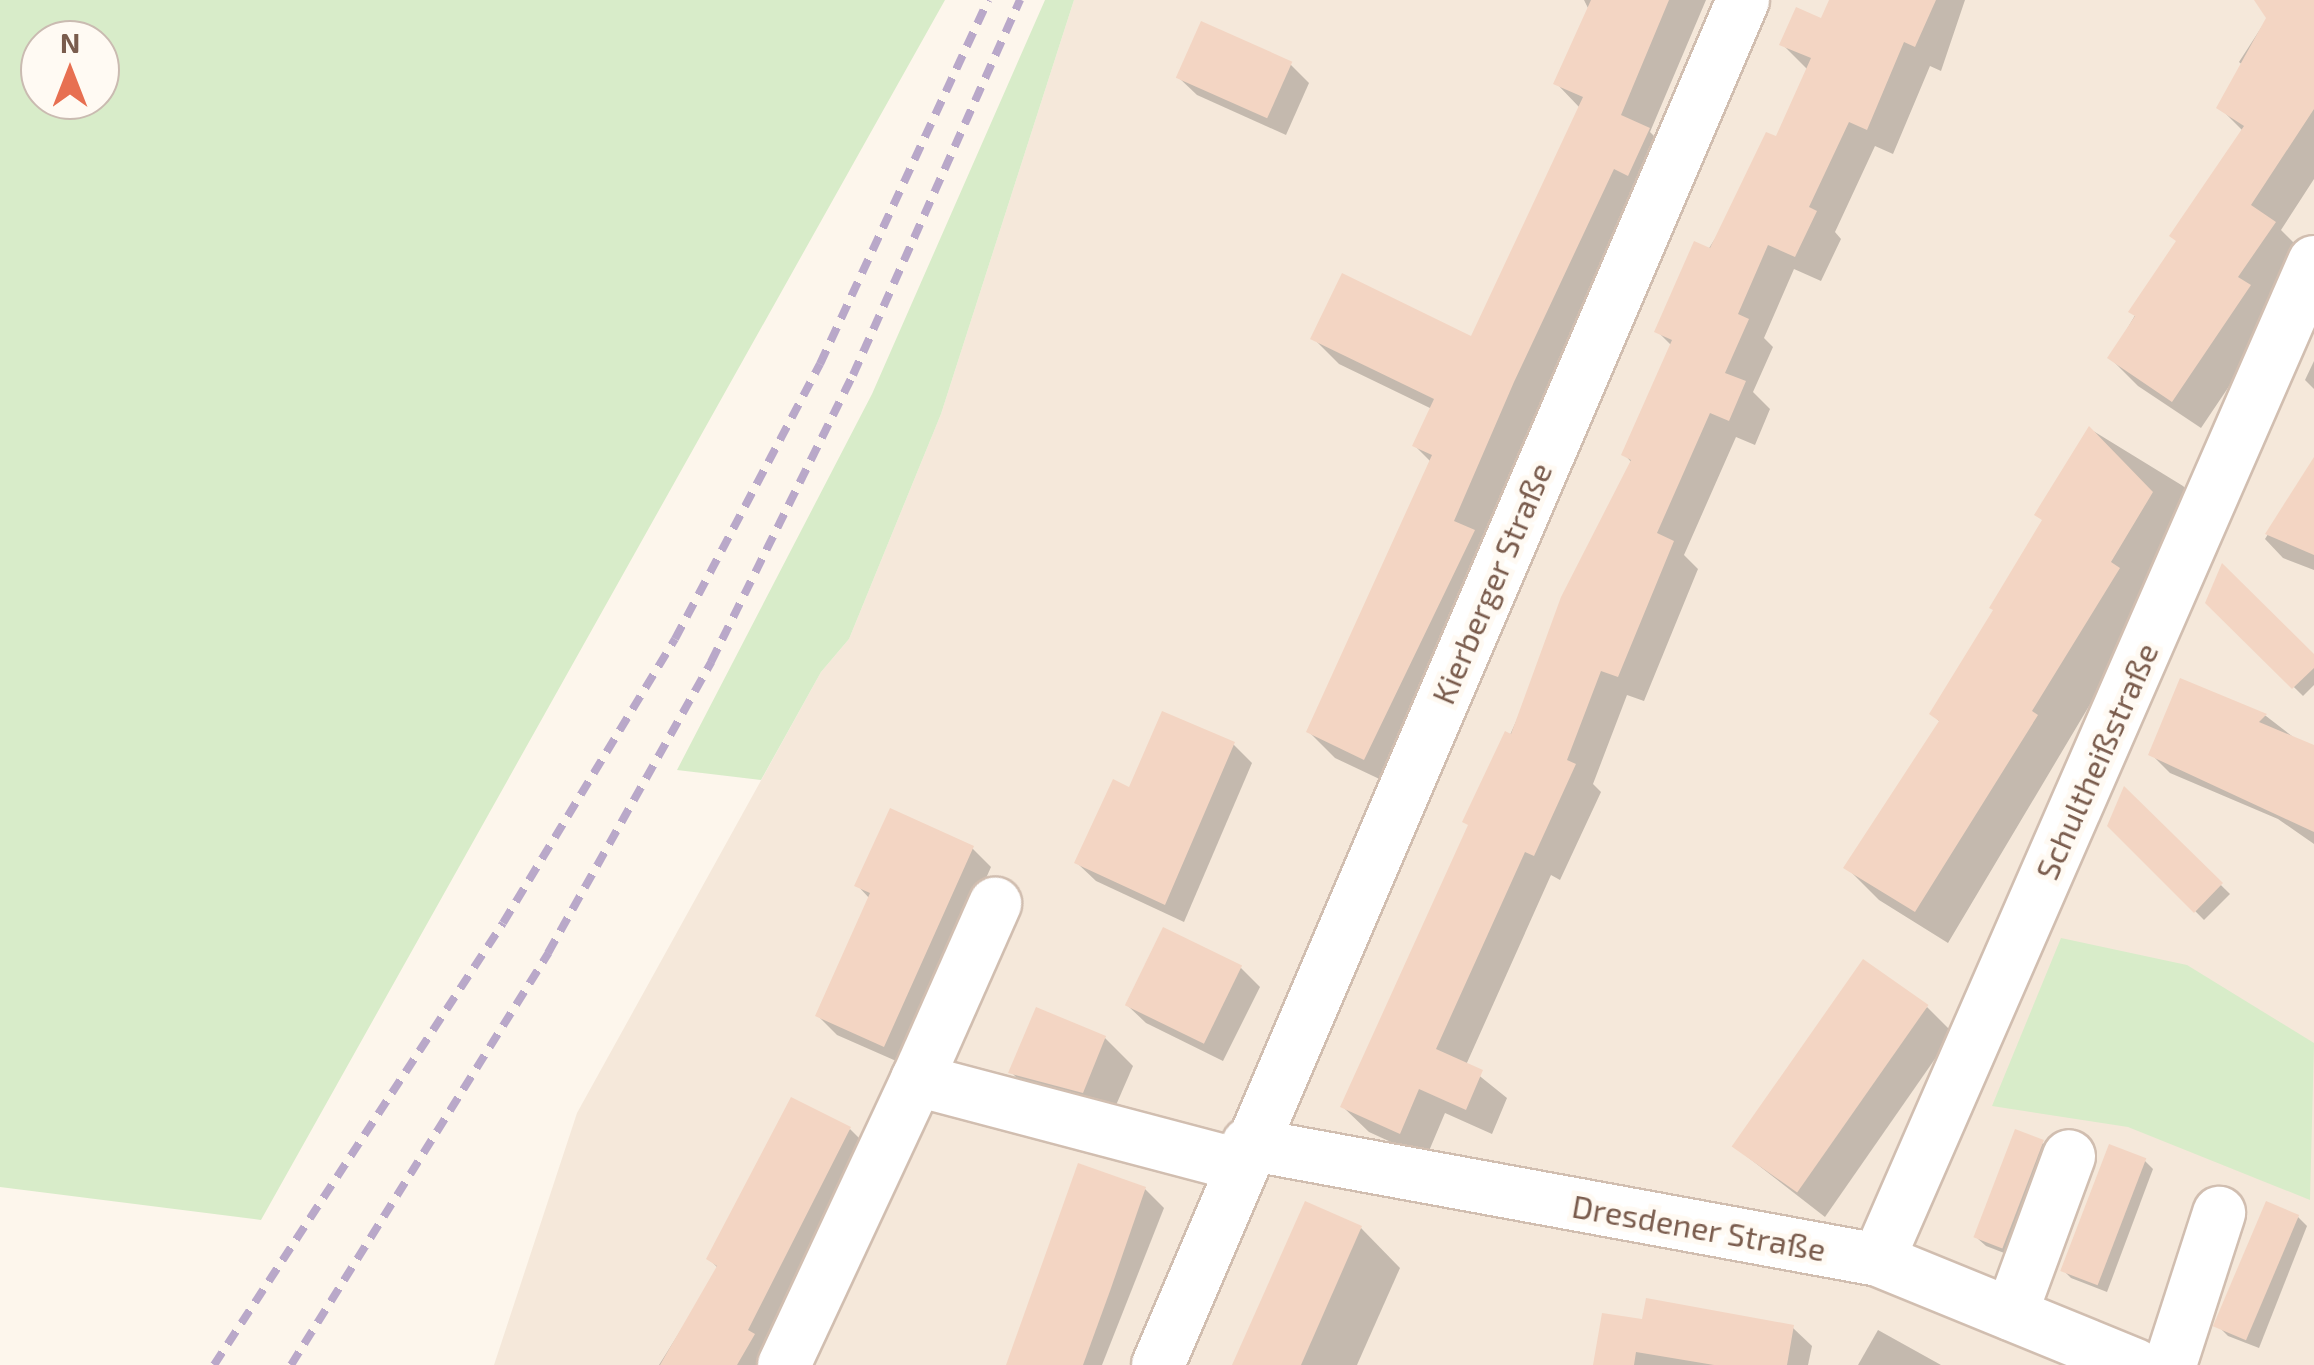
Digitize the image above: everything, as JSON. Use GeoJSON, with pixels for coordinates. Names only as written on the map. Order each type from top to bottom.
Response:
{"type":"FeatureCollection","features":[{"type":"Feature","properties":{"kind":"street","name":"Kierberger Straße"},"geometry":{"type":"LineString","coordinates":[[1158,1365],[1243,1155],[1743,0]]}},
{"type":"Feature","properties":{"kind":"street","name":"Schultheißstraße"},"geometry":{"type":"LineString","coordinates":[[1878,1260],[2314,262]]}},
{"type":"Feature","properties":{"kind":"street"},"geometry":{"type":"LineString","coordinates":[[784,1365],[918,1080],[995,904]]}},
{"type":"Feature","properties":{"kind":"street"},"geometry":{"type":"LineString","coordinates":[[918,1080],[1243,1155]]}},
{"type":"Feature","properties":{"kind":"street","name":"Dresdener Straße"},"geometry":{"type":"LineString","coordinates":[[1243,1155],[1878,1260],[2134,1365]]}},
{"type":"Feature","properties":{"kind":"street"},"geometry":{"type":"LineString","coordinates":[[2011,1314],[2070,1156]]}},
{"type":"Feature","properties":{"kind":"street"},"geometry":{"type":"LineString","coordinates":[[2170,1365],[2219,1213]]}},
{"type":"Feature","properties":{"kind":"shaded area"},"geometry":{"type":"Polygon","coordinates":[[[1074,0],[2314,0],[2314,1365],[494,1365],[577,1113],[821,672],[849,639],[941,414],[1074,0]]]}},
{"type":"Feature","properties":{"kind":"green space"},"geometry":{"type":"Polygon","coordinates":[[[0,0],[945,0],[261,1220],[0,1187],[0,0]]]}},
{"type":"Feature","properties":{"kind":"green space"},"geometry":{"type":"Polygon","coordinates":[[[1045,0],[1074,0],[941,414],[849,639],[821,672],[761,780],[677,770],[872,394],[1045,0]]]}},
{"type":"Feature","properties":{"kind":"green space"},"geometry":{"type":"Polygon","coordinates":[[[2061,938],[2187,965],[2314,1043],[2310,1200],[2128,1127],[1992,1106],[2061,938]]]}},
{"type":"Feature","properties":{"kind":"building"},"geometry":{"type":"Polygon","coordinates":[[[1591,0],[1669,0],[1621,115],[1650,128],[1628,176],[1614,169],[1514,382],[1454,521],[1475,530],[1364,760],[1306,732],[1432,455],[1412,446],[1434,399],[1310,339],[1342,273],[1471,336],[1583,97],[1553,84],[1591,0]]]}},
{"type":"Feature","properties":{"kind":"building"},"geometry":{"type":"Polygon","coordinates":[[[1829,0],[1936,0],[1915,47],[1904,42],[1867,130],[1849,122],[1809,207],[1817,211],[1795,257],[1768,245],[1738,314],[1749,319],[1725,373],[1746,381],[1729,421],[1710,413],[1657,533],[1674,541],[1618,677],[1601,671],[1567,760],[1576,764],[1534,856],[1525,852],[1436,1049],[1483,1070],[1466,1110],[1419,1089],[1400,1134],[1340,1107],[1468,825],[1462,822],[1505,731],[1511,734],[1561,597],[1631,460],[1621,455],[1672,340],[1654,332],[1694,241],[1710,248],[1766,132],[1776,136],[1811,58],[1779,45],[1796,7],[1821,18],[1829,0]]]}},
{"type":"Feature","properties":{"kind":"building"},"geometry":{"type":"Polygon","coordinates":[[[2254,0],[2314,0],[2314,109],[2251,205],[2276,222],[2238,277],[2251,285],[2172,402],[2107,358],[2135,316],[2128,312],[2176,241],[2169,236],[2244,126],[2216,108],[2266,18],[2254,0]]]}},
{"type":"Feature","properties":{"kind":"building"},"geometry":{"type":"Polygon","coordinates":[[[1201,21],[1292,62],[1267,118],[1176,78],[1201,21]]]}},
{"type":"Feature","properties":{"kind":"building"},"geometry":{"type":"Polygon","coordinates":[[[2089,426],[2153,492],[2111,562],[2120,568],[2032,711],[2038,715],[1915,912],[1843,868],[1939,721],[1929,714],[1993,610],[1989,608],[2042,520],[2034,515],[2089,426]]]}},
{"type":"Feature","properties":{"kind":"building"},"geometry":{"type":"Polygon","coordinates":[[[2314,457],[2314,555],[2265,534],[2314,457]]]}},
{"type":"Feature","properties":{"kind":"building"},"geometry":{"type":"Polygon","coordinates":[[[2222,563],[2314,654],[2314,668],[2292,689],[2205,603],[2222,563]]]}},
{"type":"Feature","properties":{"kind":"building"},"geometry":{"type":"Polygon","coordinates":[[[2180,678],[2267,714],[2259,722],[2314,745],[2314,832],[2148,755],[2180,678]]]}},
{"type":"Feature","properties":{"kind":"building"},"geometry":{"type":"Polygon","coordinates":[[[1162,711],[1235,742],[1165,905],[1074,863],[1113,779],[1129,787],[1162,711]]]}},
{"type":"Feature","properties":{"kind":"building"},"geometry":{"type":"Polygon","coordinates":[[[2124,786],[2223,883],[2194,913],[2107,826],[2124,786]]]}},
{"type":"Feature","properties":{"kind":"building"},"geometry":{"type":"Polygon","coordinates":[[[890,808],[974,846],[884,1047],[815,1016],[870,893],[854,886],[890,808]]]}},
{"type":"Feature","properties":{"kind":"building"},"geometry":{"type":"Polygon","coordinates":[[[1163,927],[1242,966],[1204,1044],[1125,1005],[1163,927]]]}},
{"type":"Feature","properties":{"kind":"building"},"geometry":{"type":"Polygon","coordinates":[[[1863,959],[1929,1005],[1797,1192],[1732,1147],[1863,959]]]}},
{"type":"Feature","properties":{"kind":"building"},"geometry":{"type":"Polygon","coordinates":[[[1036,1007],[1106,1036],[1083,1093],[1008,1073],[1036,1007]]]}},
{"type":"Feature","properties":{"kind":"building"},"geometry":{"type":"Polygon","coordinates":[[[791,1097],[851,1127],[748,1330],[755,1334],[737,1365],[660,1365],[717,1266],[706,1259],[791,1097]]]}},
{"type":"Feature","properties":{"kind":"building"},"geometry":{"type":"Polygon","coordinates":[[[2015,1129],[2044,1140],[2002,1248],[1973,1237],[2015,1129]]]}},
{"type":"Feature","properties":{"kind":"building"},"geometry":{"type":"Polygon","coordinates":[[[2109,1144],[2146,1158],[2098,1285],[2060,1271],[2109,1144]]]}},
{"type":"Feature","properties":{"kind":"building"},"geometry":{"type":"Polygon","coordinates":[[[1078,1163],[1146,1187],[1110,1291],[1083,1365],[1006,1365],[1078,1163]]]}},
{"type":"Feature","properties":{"kind":"building"},"geometry":{"type":"Polygon","coordinates":[[[1305,1201],[1362,1226],[1301,1365],[1232,1365],[1305,1201]]]}},
{"type":"Feature","properties":{"kind":"building"},"geometry":{"type":"Polygon","coordinates":[[[2266,1201],[2299,1215],[2246,1340],[2213,1326],[2266,1201]]]}},
{"type":"Feature","properties":{"kind":"building"},"geometry":{"type":"Polygon","coordinates":[[[1646,1298],[1794,1325],[1787,1365],[1714,1365],[1636,1352],[1634,1365],[1593,1365],[1602,1313],[1642,1319],[1646,1298]]]}},
{"type":"Feature","properties":{"kind":"railway"},"geometry":{"type":"LineString","coordinates":[[214,1365],[503,923],[675,639],[820,364],[988,0]]}},
{"type":"Feature","properties":{"kind":"railway"},"geometry":{"type":"LineString","coordinates":[[291,1365],[548,953],[711,662],[853,375],[1020,0]]}}]}
